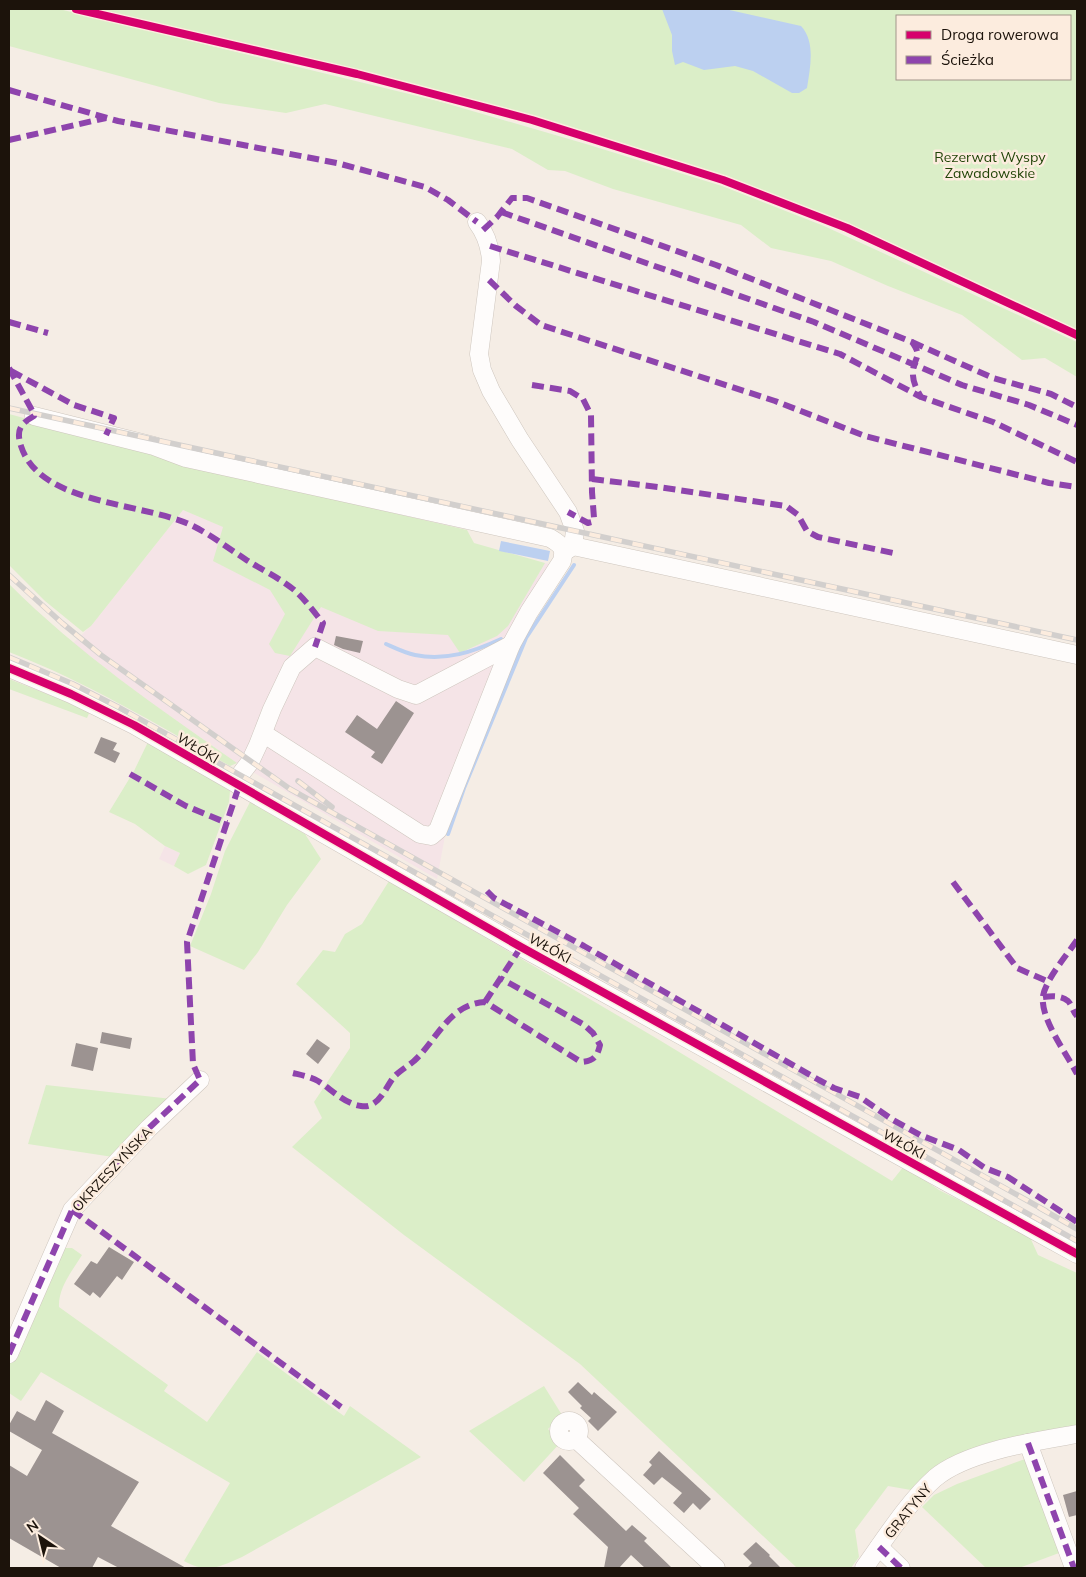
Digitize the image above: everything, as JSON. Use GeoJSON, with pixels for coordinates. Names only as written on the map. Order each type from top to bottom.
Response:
{"type":"FeatureCollection","features":[{"type":"Feature","properties":{"kind":"street"},"geometry":{"type":"LineString","coordinates":[[264,734],[420,834],[431,836],[438,830],[511,645],[568,549],[575,531],[568,512],[520,440],[491,390],[482,370],[479,354],[491,261],[490,246],[477,222]]}},
{"type":"Feature","properties":{"kind":"street"},"geometry":{"type":"LineString","coordinates":[[34,416],[154,446],[186,458],[550,538],[568,549],[1077,655]]}},
{"type":"Feature","properties":{"kind":"street"},"geometry":{"type":"LineString","coordinates":[[239,786],[240,775],[250,762],[264,734],[272,709],[292,667],[315,647],[398,689],[416,695],[511,645]]}},
{"type":"Feature","properties":{"kind":"street","name":"WŁÓKI"},"geometry":{"type":"LineString","coordinates":[[9,668],[85,700],[166,743],[521,947],[1077,1254]]}},
{"type":"Feature","properties":{"kind":"street","name":"OKRZESZYŃSKA"},"geometry":{"type":"LineString","coordinates":[[9,1354],[72,1210],[149,1128],[200,1080]]}},
{"type":"Feature","properties":{"kind":"street","name":"GRATYNY"},"geometry":{"type":"LineString","coordinates":[[864,1568],[908,1508],[936,1477],[961,1463],[983,1454],[1077,1434]]}},
{"type":"Feature","properties":{"kind":"street"},"geometry":{"type":"LineString","coordinates":[[576,1439],[716,1568]]}},
{"type":"Feature","properties":{"kind":"street"},"geometry":{"type":"LineString","coordinates":[[1028,1443],[1074,1568]]}},
{"type":"Feature","properties":{"kind":"street"},"geometry":{"type":"LineString","coordinates":[[879,1547],[901,1568]]}},
{"type":"Feature","properties":{"kind":"shaded area"},"geometry":{"type":"Polygon","coordinates":[[[183,510],[394,598],[507,626],[545,563],[566,569],[523,636],[453,810],[445,836],[437,879],[237,763],[144,698],[73,643],[91,626],[183,510]]]}},
{"type":"Feature","properties":{"kind":"shaded area"},"geometry":{"type":"Polygon","coordinates":[[[165,846],[180,853],[174,866],[159,859],[165,846]]]}},
{"type":"Feature","properties":{"kind":"green space"},"geometry":{"type":"Polygon","coordinates":[[[9,9],[59,9],[438,101],[722,186],[824,226],[1077,342],[1077,377],[1045,358],[1022,360],[962,315],[831,261],[771,248],[741,225],[613,189],[565,171],[548,170],[512,149],[325,104],[286,113],[219,103],[9,46],[9,9]]]}},
{"type":"Feature","properties":{"kind":"green space","name":"Rezerwat Wyspy Zawadowskie"},"geometry":{"type":"Polygon","coordinates":[[[91,9],[1077,9],[1077,331],[849,226],[724,176],[505,109],[367,74],[91,9]]]}},
{"type":"Feature","properties":{"kind":"green space"},"geometry":{"type":"Polygon","coordinates":[[[9,414],[268,484],[467,530],[474,543],[545,563],[508,626],[497,636],[460,653],[448,635],[378,631],[321,607],[290,656],[275,653],[269,644],[285,614],[270,590],[213,561],[223,527],[183,510],[91,626],[83,632],[45,601],[9,565],[9,414]]]}},
{"type":"Feature","properties":{"kind":"green space"},"geometry":{"type":"Polygon","coordinates":[[[9,584],[90,656],[237,763],[230,766],[94,690],[9,652],[9,584]]]}},
{"type":"Feature","properties":{"kind":"green space"},"geometry":{"type":"Polygon","coordinates":[[[9,679],[90,711],[87,718],[9,689],[9,679]]]}},
{"type":"Feature","properties":{"kind":"green space"},"geometry":{"type":"Polygon","coordinates":[[[148,742],[230,791],[229,802],[206,865],[188,874],[174,866],[180,853],[165,846],[135,824],[109,812],[134,771],[148,742]]]}},
{"type":"Feature","properties":{"kind":"green space"},"geometry":{"type":"Polygon","coordinates":[[[250,802],[305,834],[321,859],[287,905],[258,952],[244,970],[190,946],[211,894],[225,851],[250,802]]]}},
{"type":"Feature","properties":{"kind":"green space"},"geometry":{"type":"Polygon","coordinates":[[[389,881],[656,1038],[892,1181],[904,1166],[939,1190],[1029,1235],[1038,1255],[1077,1273],[1077,1430],[1001,1441],[911,1490],[888,1486],[855,1530],[859,1557],[851,1568],[797,1568],[580,1364],[404,1235],[292,1147],[322,1118],[314,1102],[350,1048],[350,1033],[296,984],[323,950],[335,952],[345,934],[362,924],[389,881]]]}},
{"type":"Feature","properties":{"kind":"green space"},"geometry":{"type":"Polygon","coordinates":[[[46,1085],[172,1099],[113,1157],[28,1144],[46,1085]]]}},
{"type":"Feature","properties":{"kind":"green space"},"geometry":{"type":"Polygon","coordinates":[[[64,1248],[72,1248],[82,1255],[63,1286],[59,1307],[168,1385],[164,1391],[207,1422],[257,1352],[344,1416],[350,1406],[421,1457],[234,1561],[213,1568],[207,1568],[184,1561],[230,1483],[41,1372],[21,1401],[9,1393],[9,1362],[64,1248]]]}},
{"type":"Feature","properties":{"kind":"green space"},"geometry":{"type":"Polygon","coordinates":[[[544,1386],[562,1415],[548,1429],[561,1442],[524,1482],[469,1431],[544,1386]]]}},
{"type":"Feature","properties":{"kind":"green space"},"geometry":{"type":"Polygon","coordinates":[[[1025,1459],[1059,1553],[1019,1568],[986,1568],[922,1507],[934,1495],[957,1484],[1025,1459]]]}},
{"type":"Feature","properties":{"kind":"water"},"geometry":{"type":"Polygon","coordinates":[[[662,9],[725,9],[801,26],[809,40],[811,56],[807,88],[799,93],[792,93],[753,71],[735,66],[704,70],[683,62],[675,65],[672,51],[672,35],[662,9]]]}},
{"type":"Feature","properties":{"kind":"water"},"geometry":{"type":"Polygon","coordinates":[[[501,541],[550,551],[548,561],[499,551],[501,541]]]}},
{"type":"Feature","properties":{"kind":"building"},"geometry":{"type":"Polygon","coordinates":[[[336,636],[363,641],[360,653],[334,645],[336,636]]]}},
{"type":"Feature","properties":{"kind":"building"},"geometry":{"type":"Polygon","coordinates":[[[396,701],[414,713],[382,764],[371,757],[375,752],[345,732],[357,715],[377,729],[396,701]]]}},
{"type":"Feature","properties":{"kind":"building"},"geometry":{"type":"Polygon","coordinates":[[[101,737],[117,743],[113,750],[120,753],[115,763],[94,753],[101,737]]]}},
{"type":"Feature","properties":{"kind":"building"},"geometry":{"type":"Polygon","coordinates":[[[102,1032],[132,1038],[130,1049],[100,1043],[102,1032]]]}},
{"type":"Feature","properties":{"kind":"building"},"geometry":{"type":"Polygon","coordinates":[[[317,1039],[330,1048],[318,1064],[306,1054],[317,1039]]]}},
{"type":"Feature","properties":{"kind":"building"},"geometry":{"type":"Polygon","coordinates":[[[76,1043],[98,1048],[93,1071],[71,1066],[76,1043]]]}},
{"type":"Feature","properties":{"kind":"building"},"geometry":{"type":"Polygon","coordinates":[[[109,1247],[134,1262],[122,1280],[117,1276],[100,1298],[93,1292],[90,1296],[74,1284],[91,1261],[97,1264],[109,1247]]]}},
{"type":"Feature","properties":{"kind":"building"},"geometry":{"type":"Polygon","coordinates":[[[578,1382],[592,1395],[594,1392],[617,1412],[598,1431],[588,1421],[591,1418],[580,1408],[582,1406],[568,1392],[578,1382]]]}},
{"type":"Feature","properties":{"kind":"building"},"geometry":{"type":"Polygon","coordinates":[[[46,1400],[64,1411],[52,1433],[139,1482],[111,1526],[186,1568],[119,1568],[98,1557],[92,1568],[61,1568],[9,1538],[9,1465],[27,1476],[42,1450],[9,1431],[9,1425],[17,1411],[35,1421],[46,1400]]]}},
{"type":"Feature","properties":{"kind":"building"},"geometry":{"type":"Polygon","coordinates":[[[659,1451],[711,1499],[700,1510],[693,1503],[684,1513],[673,1503],[682,1493],[662,1477],[654,1485],[643,1475],[652,1465],[649,1462],[659,1451]]]}},
{"type":"Feature","properties":{"kind":"building"},"geometry":{"type":"Polygon","coordinates":[[[560,1455],[585,1480],[579,1486],[626,1531],[632,1525],[647,1538],[644,1541],[672,1568],[645,1568],[631,1555],[619,1568],[604,1568],[608,1547],[573,1514],[579,1508],[543,1473],[560,1455]]]}},
{"type":"Feature","properties":{"kind":"building"},"geometry":{"type":"Polygon","coordinates":[[[1077,1491],[1077,1515],[1069,1517],[1063,1495],[1077,1491]]]}},
{"type":"Feature","properties":{"kind":"building"},"geometry":{"type":"Polygon","coordinates":[[[756,1542],[781,1568],[747,1568],[752,1563],[743,1554],[756,1542]]]}},
{"type":"Feature","properties":{"kind":"waterway"},"geometry":{"type":"LineString","coordinates":[[448,834],[464,788],[526,638],[574,565]]}},
{"type":"Feature","properties":{"kind":"waterway"},"geometry":{"type":"LineString","coordinates":[[386,644],[411,654],[438,657],[470,651],[501,639]]}},
{"type":"Feature","properties":{"kind":"railway"},"geometry":{"type":"LineString","coordinates":[[9,408],[1077,640]]}},
{"type":"Feature","properties":{"kind":"railway"},"geometry":{"type":"LineString","coordinates":[[9,575],[101,655],[290,789],[1046,1211]]}},
{"type":"Feature","properties":{"kind":"railway"},"geometry":{"type":"LineString","coordinates":[[9,657],[73,684],[118,707],[1077,1241]]}},
{"type":"Feature","properties":{"kind":"railway"},"geometry":{"type":"LineString","coordinates":[[298,781],[332,807]]}},
{"type":"Feature","properties":{"kind":"railway"},"geometry":{"type":"LineString","coordinates":[[1040,1208],[1077,1229]]}},
{"type":"Feature","properties":{"kind":"marked path"},"geometry":{"type":"LineString","coordinates":[[9,90],[118,121],[337,163],[425,187],[448,200],[477,222]]}},
{"type":"Feature","properties":{"kind":"marked path"},"geometry":{"type":"LineString","coordinates":[[9,140],[106,118]]}},
{"type":"Feature","properties":{"kind":"marked path"},"geometry":{"type":"LineString","coordinates":[[483,230],[497,217],[512,198],[527,198],[716,265],[912,342],[917,351],[913,378],[921,397],[993,422],[1077,462]]}},
{"type":"Feature","properties":{"kind":"marked path"},"geometry":{"type":"LineString","coordinates":[[501,212],[814,322],[962,385],[1029,405],[1077,425]]}},
{"type":"Feature","properties":{"kind":"marked path"},"geometry":{"type":"LineString","coordinates":[[490,246],[840,354],[921,397]]}},
{"type":"Feature","properties":{"kind":"marked path"},"geometry":{"type":"LineString","coordinates":[[489,280],[516,306],[541,325],[775,401],[865,436],[1049,483],[1077,487]]}},
{"type":"Feature","properties":{"kind":"marked path"},"geometry":{"type":"LineString","coordinates":[[9,322],[48,333]]}},
{"type":"Feature","properties":{"kind":"marked path"},"geometry":{"type":"LineString","coordinates":[[912,342],[993,378],[1051,394],[1077,407]]}},
{"type":"Feature","properties":{"kind":"marked path"},"geometry":{"type":"LineString","coordinates":[[9,368],[34,414],[22,425],[19,432],[21,446],[32,466],[49,480],[71,491],[96,500],[173,518],[213,537],[293,589],[301,597],[323,623],[315,647]]}},
{"type":"Feature","properties":{"kind":"marked path"},"geometry":{"type":"LineString","coordinates":[[11,371],[74,405],[114,418],[106,435]]}},
{"type":"Feature","properties":{"kind":"marked path"},"geometry":{"type":"LineString","coordinates":[[532,385],[570,391],[583,399],[591,415],[594,518],[592,522],[588,523],[568,512]]}},
{"type":"Feature","properties":{"kind":"marked path"},"geometry":{"type":"LineString","coordinates":[[592,479],[786,506],[798,515],[807,531],[818,537],[893,553]]}},
{"type":"Feature","properties":{"kind":"marked path"},"geometry":{"type":"LineString","coordinates":[[130,774],[186,806],[227,823]]}},
{"type":"Feature","properties":{"kind":"marked path"},"geometry":{"type":"LineString","coordinates":[[9,1354],[72,1210],[149,1128],[200,1080],[193,1064],[187,942],[239,786]]}},
{"type":"Feature","properties":{"kind":"marked path"},"geometry":{"type":"LineString","coordinates":[[953,882],[1017,968],[1049,982]]}},
{"type":"Feature","properties":{"kind":"marked path"},"geometry":{"type":"LineString","coordinates":[[487,891],[494,898],[584,946],[819,1080],[834,1088],[860,1097],[893,1120],[920,1135],[959,1150],[985,1168],[1008,1177],[1077,1222]]}},
{"type":"Feature","properties":{"kind":"marked path"},"geometry":{"type":"LineString","coordinates":[[1077,940],[1052,975],[1043,996],[1043,1005],[1050,1026],[1077,1074]]}},
{"type":"Feature","properties":{"kind":"marked path"},"geometry":{"type":"LineString","coordinates":[[485,1002],[521,947]]}},
{"type":"Feature","properties":{"kind":"marked path"},"geometry":{"type":"LineString","coordinates":[[293,1073],[306,1076],[323,1084],[355,1105],[367,1106],[380,1097],[393,1078],[422,1053],[453,1016],[473,1004],[485,1002],[581,1062],[589,1061],[596,1056],[600,1045],[593,1033],[583,1024],[500,978]]}},
{"type":"Feature","properties":{"kind":"marked path"},"geometry":{"type":"LineString","coordinates":[[1043,997],[1056,996],[1065,999],[1077,1016]]}},
{"type":"Feature","properties":{"kind":"marked path"},"geometry":{"type":"LineString","coordinates":[[72,1210],[341,1407]]}},
{"type":"Feature","properties":{"kind":"marked path"},"geometry":{"type":"LineString","coordinates":[[1028,1443],[1074,1568]]}},
{"type":"Feature","properties":{"kind":"marked path"},"geometry":{"type":"LineString","coordinates":[[879,1547],[901,1568]]}},
{"type":"Feature","properties":{"kind":"cycle path"},"geometry":{"type":"LineString","coordinates":[[76,9],[357,74],[532,120],[723,180],[847,228],[1077,335]]}},
{"type":"Feature","properties":{"kind":"cycle path"},"geometry":{"type":"LineString","coordinates":[[9,668],[71,694],[134,725],[521,947],[1077,1254]]}}]}
